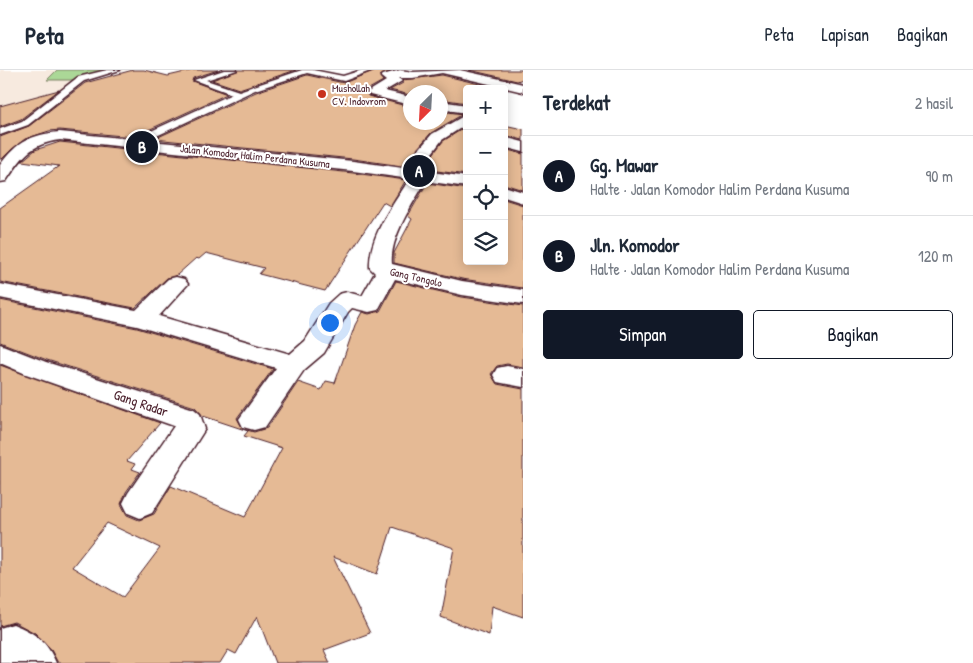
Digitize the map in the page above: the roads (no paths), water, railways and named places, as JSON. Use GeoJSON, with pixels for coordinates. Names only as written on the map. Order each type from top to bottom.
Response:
{"type":"FeatureCollection","features":[{"type":"Feature","properties":{"kind":"street"},"geometry":{"type":"LineString","coordinates":[[446,70],[511,92],[523,98]]}},
{"type":"Feature","properties":{"kind":"street"},"geometry":{"type":"LineString","coordinates":[[403,99],[374,92],[396,81],[387,77],[402,73],[412,75],[429,71]]}},
{"type":"Feature","properties":{"kind":"street"},"geometry":{"type":"LineString","coordinates":[[511,92],[523,81]]}},
{"type":"Feature","properties":{"kind":"street"},"geometry":{"type":"LineString","coordinates":[[448,106],[463,108]]}},
{"type":"Feature","properties":{"kind":"street"},"geometry":{"type":"LineString","coordinates":[[414,174],[437,137],[463,121]]}},
{"type":"Feature","properties":{"kind":"street","name":"Jalan Komodor Halim Perdana Kusuma"},"geometry":{"type":"LineString","coordinates":[[0,176],[24,145],[37,139],[60,136],[353,166],[463,181]]}},
{"type":"Feature","properties":{"kind":"street"},"geometry":{"type":"LineString","coordinates":[[508,143],[523,146]]}},
{"type":"Feature","properties":{"kind":"street","name":"Gang Tongolo"},"geometry":{"type":"LineString","coordinates":[[414,174],[383,247],[380,266],[388,271],[462,288],[523,297]]}},
{"type":"Feature","properties":{"kind":"street"},"geometry":{"type":"LineString","coordinates":[[508,192],[523,198]]}},
{"type":"Feature","properties":{"kind":"street"},"geometry":{"type":"LineString","coordinates":[[254,419],[294,364],[315,347],[338,308],[347,299],[369,305],[388,271]]}},
{"type":"Feature","properties":{"kind":"street"},"geometry":{"type":"LineString","coordinates":[[142,319],[176,284]]}},
{"type":"Feature","properties":{"kind":"street"},"geometry":{"type":"LineString","coordinates":[[0,291],[142,319],[294,364]]}},
{"type":"Feature","properties":{"kind":"street","name":"Gang Radar"},"geometry":{"type":"LineString","coordinates":[[0,353],[36,368],[183,418],[189,422],[190,428],[140,503]]}},
{"type":"Feature","properties":{"kind":"street"},"geometry":{"type":"LineString","coordinates":[[0,649],[13,645],[34,663]]}},
{"type":"Feature","properties":{"kind":"lane"},"geometry":{"type":"LineString","coordinates":[[0,132],[25,122],[80,79],[116,70]]}},
{"type":"Feature","properties":{"kind":"lane"},"geometry":{"type":"LineString","coordinates":[[232,70],[198,80],[237,93]]}},
{"type":"Feature","properties":{"kind":"lane"},"geometry":{"type":"LineString","coordinates":[[131,144],[237,93],[311,71],[344,79],[369,70]]}},
{"type":"Feature","properties":{"kind":"place","name":"Mushollah CV. Indovrom"},"geometry":{"type":"Point","coordinates":[322,94]}},
{"type":"Feature","properties":{"kind":"place","name":"Jln. Komodor"},"geometry":{"type":"Point","coordinates":[142,147]}},
{"type":"Feature","properties":{"kind":"place","name":"Gg. Mawar"},"geometry":{"type":"Point","coordinates":[419,171]}}]}
